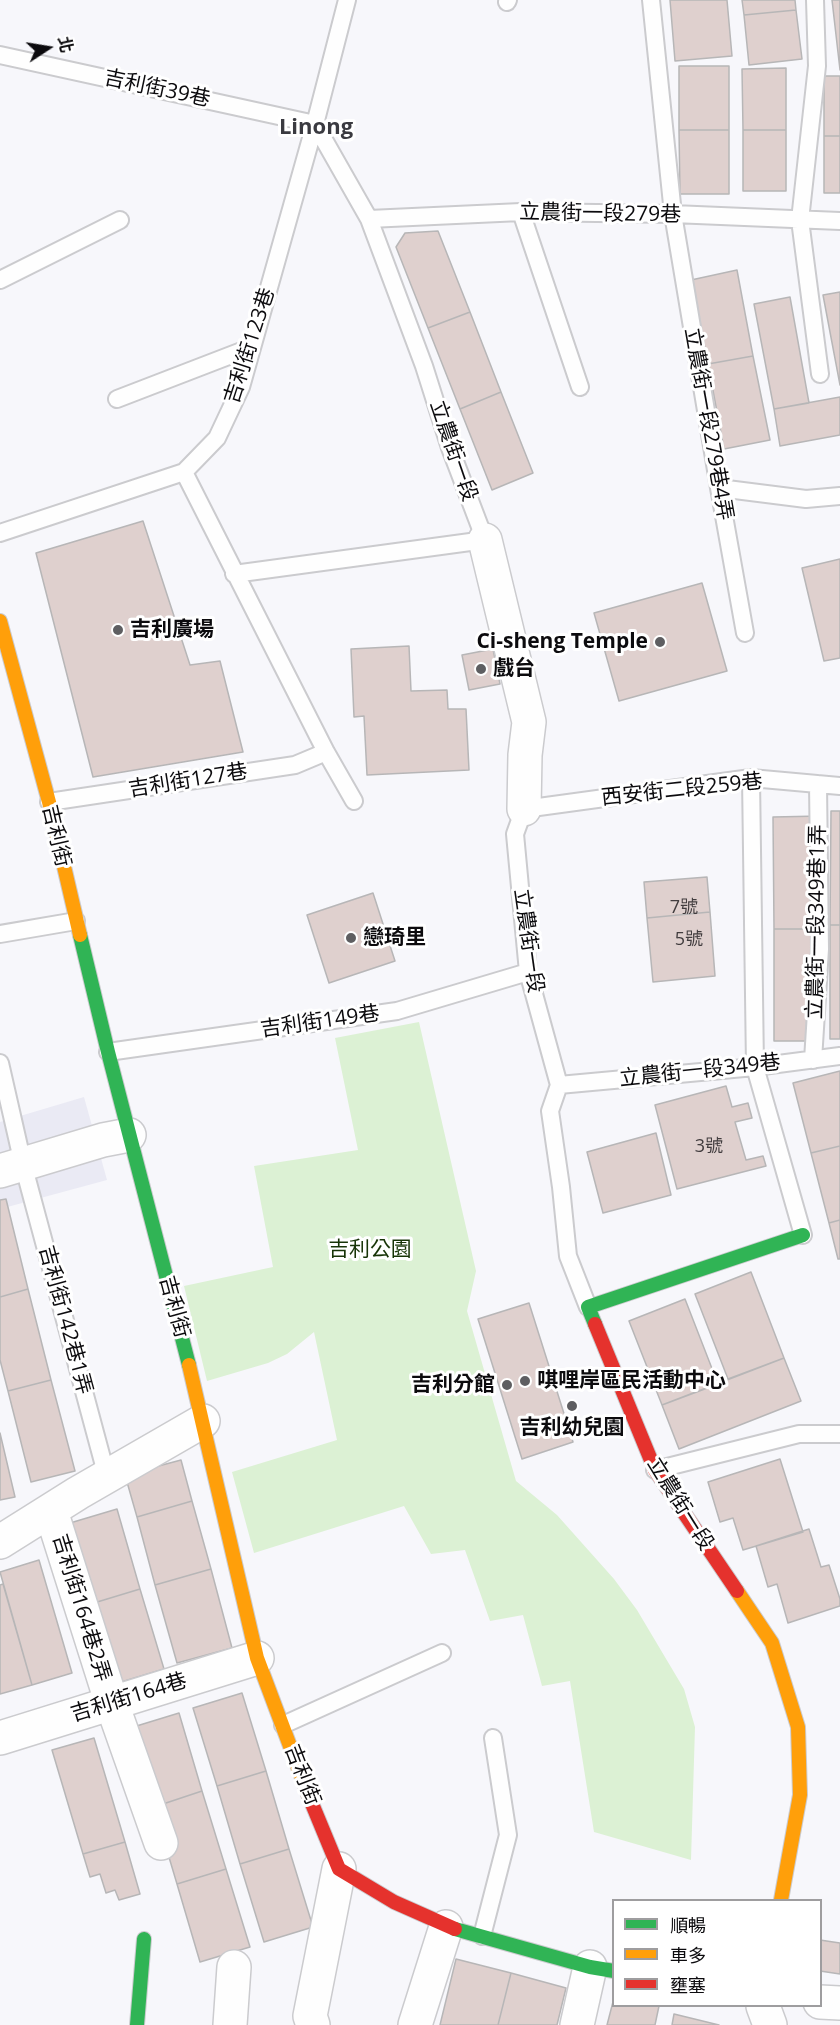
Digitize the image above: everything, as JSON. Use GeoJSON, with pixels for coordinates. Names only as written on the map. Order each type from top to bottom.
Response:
{"type":"FeatureCollection","features":[{"type":"Feature","properties":{"kind":"street","name":"立農街一段"},"geometry":{"type":"LineString","coordinates":[[485,540],[529,722],[525,756],[524,808]]}},
{"type":"Feature","properties":{"kind":"street","name":"吉利街"},"geometry":{"type":"LineString","coordinates":[[0,621],[49,802],[108,1052],[203,1421],[257,1658],[304,1784],[339,1869]]}},
{"type":"Feature","properties":{"kind":"street"},"geometry":{"type":"LineString","coordinates":[[12,1168],[103,1140],[129,1135]]}},
{"type":"Feature","properties":{"kind":"street"},"geometry":{"type":"LineString","coordinates":[[588,1307],[803,1235]]}},
{"type":"Feature","properties":{"kind":"street","name":"立農街一段"},"geometry":{"type":"LineString","coordinates":[[588,1307],[656,1470],[772,1643],[798,1727],[800,1795],[781,1899]]}},
{"type":"Feature","properties":{"kind":"street"},"geometry":{"type":"LineString","coordinates":[[0,1542],[203,1421]]}},
{"type":"Feature","properties":{"kind":"street","name":"吉利街164巷2弄"},"geometry":{"type":"LineString","coordinates":[[51,1511],[112,1704],[161,1843]]}},
{"type":"Feature","properties":{"kind":"street","name":"吉利街164巷"},"geometry":{"type":"LineString","coordinates":[[0,1738],[257,1658]]}},
{"type":"Feature","properties":{"kind":"street"},"geometry":{"type":"LineString","coordinates":[[313,2025],[310,2016],[339,1869],[394,1902],[446,1926],[602,1969],[577,2025]]}},
{"type":"Feature","properties":{"kind":"street"},"geometry":{"type":"LineString","coordinates":[[415,2025],[446,1926]]}},
{"type":"Feature","properties":{"kind":"street"},"geometry":{"type":"LineString","coordinates":[[138,2025],[144,1939]]}},
{"type":"Feature","properties":{"kind":"street"},"geometry":{"type":"LineString","coordinates":[[230,2025],[234,1967]]}},
{"type":"Feature","properties":{"kind":"street"},"geometry":{"type":"LineString","coordinates":[[822,2002],[840,2003]]}},
{"type":"Feature","properties":{"kind":"street"},"geometry":{"type":"LineString","coordinates":[[754,2025],[761,2007]]}},
{"type":"Feature","properties":{"kind":"street"},"geometry":{"type":"LineString","coordinates":[[762,2007],[771,2025]]}},
{"type":"Feature","properties":{"kind":"lane"},"geometry":{"type":"LineString","coordinates":[[315,124],[347,0]]}},
{"type":"Feature","properties":{"kind":"lane","name":"立農街一段279巷4弄"},"geometry":{"type":"LineString","coordinates":[[651,0],[673,214],[718,488],[746,633]]}},
{"type":"Feature","properties":{"kind":"lane"},"geometry":{"type":"LineString","coordinates":[[815,0],[817,66],[800,220],[820,374]]}},
{"type":"Feature","properties":{"kind":"lane","name":"吉利街39巷"},"geometry":{"type":"LineString","coordinates":[[0,55],[315,124]]}},
{"type":"Feature","properties":{"kind":"lane","name":"立農街一段"},"geometry":{"type":"LineString","coordinates":[[315,124],[369,219],[485,540]]}},
{"type":"Feature","properties":{"kind":"lane","name":"吉利街123巷"},"geometry":{"type":"LineString","coordinates":[[0,533],[184,472],[217,438],[240,387],[315,124]]}},
{"type":"Feature","properties":{"kind":"lane"},"geometry":{"type":"LineString","coordinates":[[521,212],[580,387]]}},
{"type":"Feature","properties":{"kind":"lane","name":"立農街一段279巷"},"geometry":{"type":"LineString","coordinates":[[369,219],[521,212],[673,214],[836,221]]}},
{"type":"Feature","properties":{"kind":"lane"},"geometry":{"type":"LineString","coordinates":[[0,280],[120,220]]}},
{"type":"Feature","properties":{"kind":"lane"},"geometry":{"type":"LineString","coordinates":[[117,399],[252,347]]}},
{"type":"Feature","properties":{"kind":"lane"},"geometry":{"type":"LineString","coordinates":[[184,472],[234,574],[326,752],[354,801]]}},
{"type":"Feature","properties":{"kind":"lane"},"geometry":{"type":"LineString","coordinates":[[718,488],[806,499],[840,496]]}},
{"type":"Feature","properties":{"kind":"lane"},"geometry":{"type":"LineString","coordinates":[[234,574],[485,540]]}},
{"type":"Feature","properties":{"kind":"lane","name":"吉利街127巷"},"geometry":{"type":"LineString","coordinates":[[49,802],[295,765],[326,752]]}},
{"type":"Feature","properties":{"kind":"lane"},"geometry":{"type":"LineString","coordinates":[[751,778],[755,1067],[803,1235]]}},
{"type":"Feature","properties":{"kind":"lane","name":"西安街二段259巷"},"geometry":{"type":"LineString","coordinates":[[524,808],[751,778],[840,786]]}},
{"type":"Feature","properties":{"kind":"lane","name":"立農街一段349巷1弄"},"geometry":{"type":"LineString","coordinates":[[813,1059],[820,949],[818,784]]}},
{"type":"Feature","properties":{"kind":"lane","name":"立農街一段"},"geometry":{"type":"LineString","coordinates":[[524,808],[515,834],[528,972],[559,1084],[550,1112],[568,1256],[588,1307]]}},
{"type":"Feature","properties":{"kind":"lane"},"geometry":{"type":"LineString","coordinates":[[0,934],[76,921]]}},
{"type":"Feature","properties":{"kind":"lane","name":"吉利街149巷"},"geometry":{"type":"LineString","coordinates":[[108,1052],[397,1011],[528,972]]}},
{"type":"Feature","properties":{"kind":"lane","name":"立農街一段349巷"},"geometry":{"type":"LineString","coordinates":[[559,1084],[755,1067],[840,1056]]}},
{"type":"Feature","properties":{"kind":"lane","name":"吉利街142巷1弄"},"geometry":{"type":"LineString","coordinates":[[0,1063],[12,1168],[107,1477]]}},
{"type":"Feature","properties":{"kind":"lane"},"geometry":{"type":"LineString","coordinates":[[656,1470],[800,1434],[840,1434]]}},
{"type":"Feature","properties":{"kind":"lane"},"geometry":{"type":"LineString","coordinates":[[283,1725],[442,1653]]}},
{"type":"Feature","properties":{"kind":"lane"},"geometry":{"type":"LineString","coordinates":[[482,1936],[508,1835],[493,1738]]}},
{"type":"Feature","properties":{"kind":"shaded area"},"geometry":{"type":"Polygon","coordinates":[[[84,1097],[107,1180],[0,1209],[0,1122],[84,1097]]]}},
{"type":"Feature","properties":{"kind":"green space","name":"吉利公園"},"geometry":{"type":"Polygon","coordinates":[[[419,1022],[476,1271],[467,1311],[516,1481],[557,1515],[614,1579],[637,1610],[684,1689],[695,1727],[691,1860],[594,1832],[570,1681],[542,1686],[523,1615],[490,1621],[465,1550],[431,1554],[404,1506],[254,1553],[232,1472],[337,1440],[314,1332],[287,1354],[268,1363],[207,1381],[184,1286],[273,1267],[254,1166],[358,1150],[335,1038],[419,1022]]]}},
{"type":"Feature","properties":{"kind":"building"},"geometry":{"type":"Polygon","coordinates":[[[670,0],[727,0],[732,56],[675,61],[670,0]]]}},
{"type":"Feature","properties":{"kind":"building"},"geometry":{"type":"Polygon","coordinates":[[[742,0],[795,0],[796,10],[744,15],[742,0]]]}},
{"type":"Feature","properties":{"kind":"building"},"geometry":{"type":"Polygon","coordinates":[[[832,0],[840,0],[840,70],[832,0]]]}},
{"type":"Feature","properties":{"kind":"building"},"geometry":{"type":"Polygon","coordinates":[[[796,10],[802,59],[749,65],[744,15],[796,10]]]}},
{"type":"Feature","properties":{"kind":"building"},"geometry":{"type":"Polygon","coordinates":[[[679,66],[729,66],[729,130],[679,130],[679,66]]]}},
{"type":"Feature","properties":{"kind":"building"},"geometry":{"type":"Polygon","coordinates":[[[786,68],[786,130],[743,130],[742,69],[786,68]]]}},
{"type":"Feature","properties":{"kind":"building"},"geometry":{"type":"Polygon","coordinates":[[[824,76],[840,76],[840,136],[824,136],[824,76]]]}},
{"type":"Feature","properties":{"kind":"building"},"geometry":{"type":"Polygon","coordinates":[[[679,130],[729,130],[729,194],[680,194],[679,130]]]}},
{"type":"Feature","properties":{"kind":"building"},"geometry":{"type":"Polygon","coordinates":[[[743,130],[786,130],[786,191],[743,191],[743,130]]]}},
{"type":"Feature","properties":{"kind":"building"},"geometry":{"type":"Polygon","coordinates":[[[824,136],[840,136],[840,193],[824,193],[824,136]]]}},
{"type":"Feature","properties":{"kind":"building"},"geometry":{"type":"Polygon","coordinates":[[[438,231],[470,312],[428,328],[396,247],[405,233],[438,231]]]}},
{"type":"Feature","properties":{"kind":"building"},"geometry":{"type":"Polygon","coordinates":[[[737,270],[753,356],[708,364],[691,280],[737,270]]]}},
{"type":"Feature","properties":{"kind":"building"},"geometry":{"type":"Polygon","coordinates":[[[840,292],[840,385],[823,295],[840,292]]]}},
{"type":"Feature","properties":{"kind":"building"},"geometry":{"type":"Polygon","coordinates":[[[790,297],[809,403],[774,409],[754,304],[790,297]]]}},
{"type":"Feature","properties":{"kind":"building"},"geometry":{"type":"Polygon","coordinates":[[[470,312],[501,392],[460,409],[428,328],[470,312]]]}},
{"type":"Feature","properties":{"kind":"building"},"geometry":{"type":"Polygon","coordinates":[[[753,356],[770,440],[724,449],[708,364],[753,356]]]}},
{"type":"Feature","properties":{"kind":"building"},"geometry":{"type":"Polygon","coordinates":[[[501,392],[533,473],[492,490],[460,409],[501,392]]]}},
{"type":"Feature","properties":{"kind":"building"},"geometry":{"type":"Polygon","coordinates":[[[840,397],[840,435],[780,446],[774,409],[840,397]]]}},
{"type":"Feature","properties":{"kind":"building","name":"吉利廣場"},"geometry":{"type":"Polygon","coordinates":[[[143,521],[190,665],[220,661],[243,752],[93,777],[36,553],[143,521]]]}},
{"type":"Feature","properties":{"kind":"building"},"geometry":{"type":"Polygon","coordinates":[[[840,559],[840,658],[824,661],[802,568],[840,559]]]}},
{"type":"Feature","properties":{"kind":"building","name":"Ci-sheng Temple"},"geometry":{"type":"Polygon","coordinates":[[[702,583],[727,671],[619,701],[594,613],[702,583]]]}},
{"type":"Feature","properties":{"kind":"building"},"geometry":{"type":"Polygon","coordinates":[[[409,646],[411,691],[447,690],[448,709],[466,709],[469,770],[367,775],[364,716],[354,717],[351,649],[409,646]]]}},
{"type":"Feature","properties":{"kind":"building","name":"戲台"},"geometry":{"type":"Polygon","coordinates":[[[493,649],[500,684],[469,690],[462,655],[493,649]]]}},
{"type":"Feature","properties":{"kind":"building"},"geometry":{"type":"Polygon","coordinates":[[[831,811],[840,811],[840,925],[830,925],[831,811]]]}},
{"type":"Feature","properties":{"kind":"building"},"geometry":{"type":"Polygon","coordinates":[[[821,816],[821,929],[774,929],[773,817],[821,816]]]}},
{"type":"Feature","properties":{"kind":"building"},"geometry":{"type":"Polygon","coordinates":[[[707,877],[710,912],[647,918],[644,882],[707,877]]]}},
{"type":"Feature","properties":{"kind":"building","name":"戀琦里"},"geometry":{"type":"Polygon","coordinates":[[[373,893],[395,961],[329,983],[307,915],[373,893]]]}},
{"type":"Feature","properties":{"kind":"building"},"geometry":{"type":"Polygon","coordinates":[[[710,912],[715,976],[653,982],[647,918],[710,912]]]}},
{"type":"Feature","properties":{"kind":"building"},"geometry":{"type":"Polygon","coordinates":[[[830,925],[840,925],[840,1039],[830,1039],[830,925]]]}},
{"type":"Feature","properties":{"kind":"building"},"geometry":{"type":"Polygon","coordinates":[[[774,929],[821,929],[821,1041],[774,1041],[774,929]]]}},
{"type":"Feature","properties":{"kind":"building"},"geometry":{"type":"Polygon","coordinates":[[[840,1071],[840,1146],[811,1153],[793,1083],[840,1071]]]}},
{"type":"Feature","properties":{"kind":"building"},"geometry":{"type":"Polygon","coordinates":[[[726,1086],[732,1107],[748,1103],[752,1118],[735,1122],[746,1160],[763,1156],[766,1166],[677,1189],[655,1105],[726,1086]]]}},
{"type":"Feature","properties":{"kind":"building"},"geometry":{"type":"Polygon","coordinates":[[[656,1133],[671,1195],[603,1213],[587,1152],[656,1133]]]}},
{"type":"Feature","properties":{"kind":"building"},"geometry":{"type":"Polygon","coordinates":[[[840,1146],[840,1220],[829,1223],[811,1153],[840,1146]]]}},
{"type":"Feature","properties":{"kind":"building"},"geometry":{"type":"Polygon","coordinates":[[[6,1199],[28,1289],[0,1297],[0,1200],[6,1199]]]}},
{"type":"Feature","properties":{"kind":"building"},"geometry":{"type":"Polygon","coordinates":[[[840,1220],[840,1259],[838,1259],[829,1223],[840,1220]]]}},
{"type":"Feature","properties":{"kind":"building"},"geometry":{"type":"Polygon","coordinates":[[[751,1272],[784,1358],[728,1379],[695,1294],[751,1272]]]}},
{"type":"Feature","properties":{"kind":"building"},"geometry":{"type":"Polygon","coordinates":[[[28,1289],[51,1380],[8,1391],[0,1360],[0,1297],[28,1289]]]}},
{"type":"Feature","properties":{"kind":"building"},"geometry":{"type":"Polygon","coordinates":[[[685,1299],[718,1384],[662,1405],[629,1321],[685,1299]]]}},
{"type":"Feature","properties":{"kind":"building","name":"唭哩岸區民活動中心"},"geometry":{"type":"Polygon","coordinates":[[[529,1303],[573,1442],[522,1459],[478,1319],[529,1303]]]}},
{"type":"Feature","properties":{"kind":"building"},"geometry":{"type":"Polygon","coordinates":[[[784,1358],[801,1401],[679,1449],[662,1405],[784,1358]]]}},
{"type":"Feature","properties":{"kind":"building"},"geometry":{"type":"Polygon","coordinates":[[[51,1380],[75,1471],[31,1482],[8,1391],[51,1380]]]}},
{"type":"Feature","properties":{"kind":"building"},"geometry":{"type":"Polygon","coordinates":[[[0,1433],[15,1497],[0,1500],[0,1433]]]}},
{"type":"Feature","properties":{"kind":"building"},"geometry":{"type":"Polygon","coordinates":[[[780,1459],[803,1532],[743,1550],[733,1518],[720,1522],[708,1482],[780,1459]]]}},
{"type":"Feature","properties":{"kind":"building"},"geometry":{"type":"Polygon","coordinates":[[[181,1460],[192,1501],[137,1517],[125,1475],[181,1460]]]}},
{"type":"Feature","properties":{"kind":"building"},"geometry":{"type":"Polygon","coordinates":[[[192,1501],[211,1569],[155,1585],[137,1517],[192,1501]]]}},
{"type":"Feature","properties":{"kind":"building"},"geometry":{"type":"Polygon","coordinates":[[[117,1509],[140,1589],[84,1606],[60,1526],[117,1509]]]}},
{"type":"Feature","properties":{"kind":"building"},"geometry":{"type":"Polygon","coordinates":[[[809,1529],[821,1567],[829,1565],[840,1599],[840,1606],[788,1623],[777,1584],[768,1587],[756,1546],[809,1529]]]}},
{"type":"Feature","properties":{"kind":"building"},"geometry":{"type":"Polygon","coordinates":[[[39,1560],[72,1673],[32,1685],[0,1572],[39,1560]]]}},
{"type":"Feature","properties":{"kind":"building"},"geometry":{"type":"Polygon","coordinates":[[[211,1569],[232,1648],[177,1663],[155,1585],[211,1569]]]}},
{"type":"Feature","properties":{"kind":"building"},"geometry":{"type":"Polygon","coordinates":[[[3,1584],[32,1685],[0,1694],[0,1585],[3,1584]]]}},
{"type":"Feature","properties":{"kind":"building"},"geometry":{"type":"Polygon","coordinates":[[[140,1589],[164,1669],[108,1686],[84,1606],[140,1589]]]}},
{"type":"Feature","properties":{"kind":"building"},"geometry":{"type":"Polygon","coordinates":[[[242,1693],[266,1771],[217,1786],[193,1708],[242,1693]]]}},
{"type":"Feature","properties":{"kind":"building"},"geometry":{"type":"Polygon","coordinates":[[[179,1713],[202,1791],[154,1807],[130,1728],[179,1713]]]}},
{"type":"Feature","properties":{"kind":"building"},"geometry":{"type":"Polygon","coordinates":[[[94,1738],[125,1842],[83,1854],[52,1750],[94,1738]]]}},
{"type":"Feature","properties":{"kind":"building"},"geometry":{"type":"Polygon","coordinates":[[[266,1771],[289,1849],[240,1864],[217,1786],[266,1771]]]}},
{"type":"Feature","properties":{"kind":"building"},"geometry":{"type":"Polygon","coordinates":[[[202,1791],[226,1869],[177,1884],[154,1807],[202,1791]]]}},
{"type":"Feature","properties":{"kind":"building"},"geometry":{"type":"Polygon","coordinates":[[[125,1842],[140,1894],[119,1900],[115,1890],[106,1893],[100,1874],[90,1877],[83,1854],[125,1842]]]}},
{"type":"Feature","properties":{"kind":"building"},"geometry":{"type":"Polygon","coordinates":[[[289,1849],[313,1927],[264,1942],[240,1864],[289,1849]]]}},
{"type":"Feature","properties":{"kind":"building"},"geometry":{"type":"Polygon","coordinates":[[[226,1869],[250,1947],[200,1962],[177,1884],[226,1869]]]}},
{"type":"Feature","properties":{"kind":"building"},"geometry":{"type":"Polygon","coordinates":[[[822,1940],[840,1943],[840,1974],[822,1971],[822,1940]]]}},
{"type":"Feature","properties":{"kind":"building"},"geometry":{"type":"Polygon","coordinates":[[[456,1959],[511,1973],[498,2025],[440,2025],[456,1959]]]}},
{"type":"Feature","properties":{"kind":"building"},"geometry":{"type":"Polygon","coordinates":[[[511,1973],[566,1988],[557,2025],[498,2025],[511,1973]]]}},
{"type":"Feature","properties":{"kind":"building"},"geometry":{"type":"Polygon","coordinates":[[[612,2006],[659,2007],[655,2025],[607,2025],[612,2006]]]}},
{"type":"Feature","properties":{"kind":"building"},"geometry":{"type":"Polygon","coordinates":[[[674,2014],[719,2025],[672,2025],[674,2014]]]}},
{"type":"Feature","properties":{"kind":"traffic: fast"},"geometry":{"type":"LineString","coordinates":[[80,935],[189,1365]]}},
{"type":"Feature","properties":{"kind":"traffic: fast"},"geometry":{"type":"LineString","coordinates":[[595,1324],[588,1307],[803,1235]]}},
{"type":"Feature","properties":{"kind":"traffic: fast"},"geometry":{"type":"LineString","coordinates":[[455,1929],[590,1967],[612,1971]]}},
{"type":"Feature","properties":{"kind":"traffic: fast"},"geometry":{"type":"LineString","coordinates":[[137,2025],[144,1939]]}},
{"type":"Feature","properties":{"kind":"traffic: slow"},"geometry":{"type":"LineString","coordinates":[[0,621],[49,802],[80,935]]}},
{"type":"Feature","properties":{"kind":"traffic: slow"},"geometry":{"type":"LineString","coordinates":[[189,1365],[257,1658],[308,1794]]}},
{"type":"Feature","properties":{"kind":"traffic: slow"},"geometry":{"type":"LineString","coordinates":[[737,1591],[772,1643],[798,1727],[800,1795],[781,1899]]}},
{"type":"Feature","properties":{"kind":"traffic: jam"},"geometry":{"type":"LineString","coordinates":[[595,1324],[655,1470],[737,1591]]}},
{"type":"Feature","properties":{"kind":"traffic: jam"},"geometry":{"type":"LineString","coordinates":[[308,1794],[339,1869],[394,1902],[455,1929]]}},
{"type":"Feature","properties":{"kind":"place","name":"吉利廣場"},"geometry":{"type":"Point","coordinates":[118,630]}},
{"type":"Feature","properties":{"kind":"place","name":"Ci-sheng Temple"},"geometry":{"type":"Point","coordinates":[660,642]}},
{"type":"Feature","properties":{"kind":"place","name":"戲台"},"geometry":{"type":"Point","coordinates":[481,669]}},
{"type":"Feature","properties":{"kind":"place","name":"戀琦里"},"geometry":{"type":"Point","coordinates":[351,938]}},
{"type":"Feature","properties":{"kind":"place","name":"唭哩岸區民活動中心"},"geometry":{"type":"Point","coordinates":[525,1381]}},
{"type":"Feature","properties":{"kind":"place","name":"吉利分館"},"geometry":{"type":"Point","coordinates":[507,1385]}},
{"type":"Feature","properties":{"kind":"place","name":"吉利幼兒園"},"geometry":{"type":"Point","coordinates":[572,1406]}},
{"type":"Feature","properties":{"kind":"district","name":"Linong"},"geometry":{"type":"Point","coordinates":[316,128]}}]}
